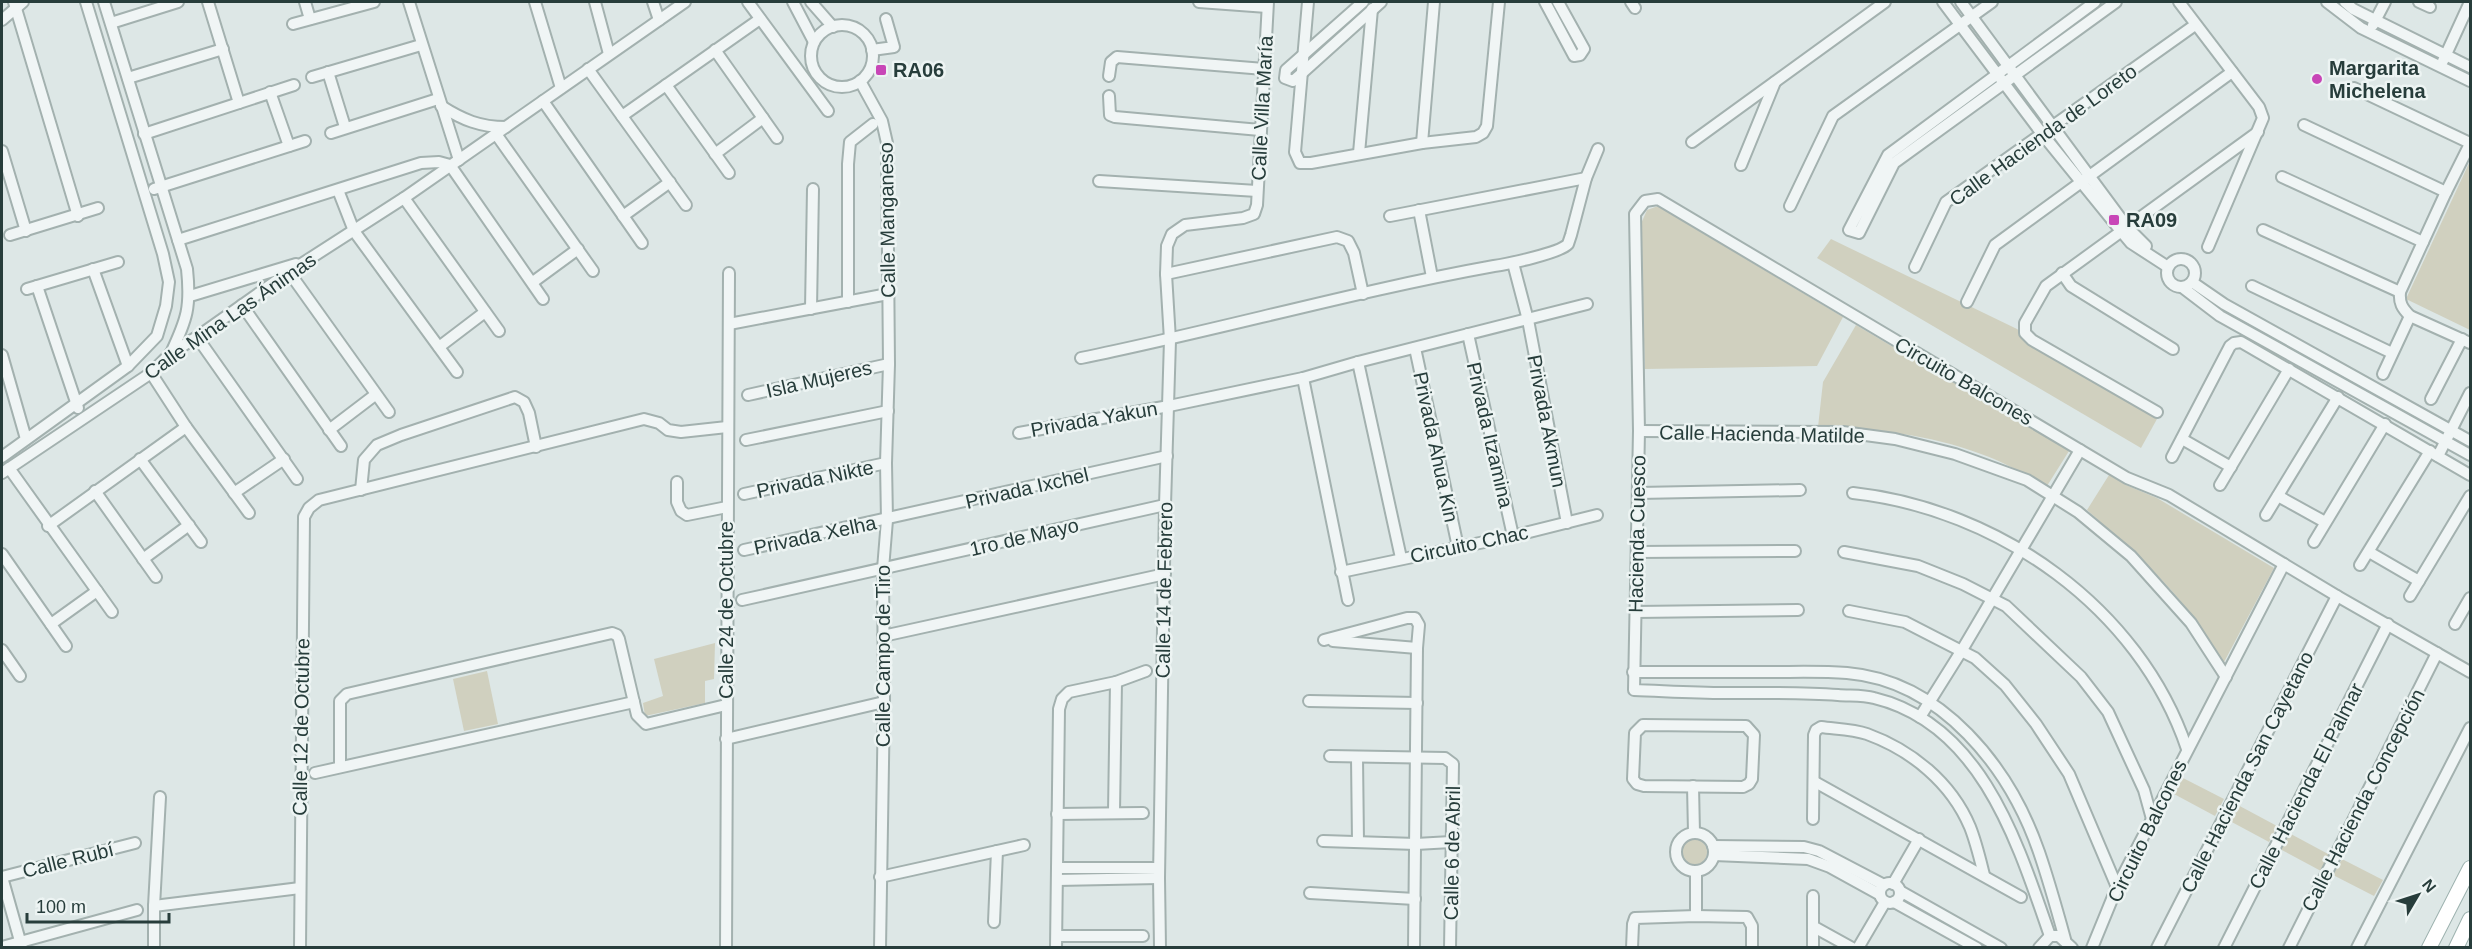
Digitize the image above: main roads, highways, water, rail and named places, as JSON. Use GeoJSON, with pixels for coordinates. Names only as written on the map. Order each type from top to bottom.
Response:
{"type":"FeatureCollection","features":[{"type":"Feature","properties":{"kind":"main road"},"geometry":{"type":"LineString","coordinates":[[2429,948],[2469,876]]}},
{"type":"Feature","properties":{"kind":"main road"},"geometry":{"type":"LineString","coordinates":[[2447,912],[2461,909],[2470,912]]}},
{"type":"Feature","properties":{"kind":"main road"},"geometry":{"type":"LineString","coordinates":[[2456,948],[2470,919]]}},
{"type":"Feature","properties":{"kind":"place","name":"RA06"},"geometry":{"type":"Point","coordinates":[881,70]}},
{"type":"Feature","properties":{"kind":"place","name":"Margarita Michelena"},"geometry":{"type":"Point","coordinates":[2317,79]}},
{"type":"Feature","properties":{"kind":"place","name":"RA09"},"geometry":{"type":"Point","coordinates":[2114,220]}}]}
